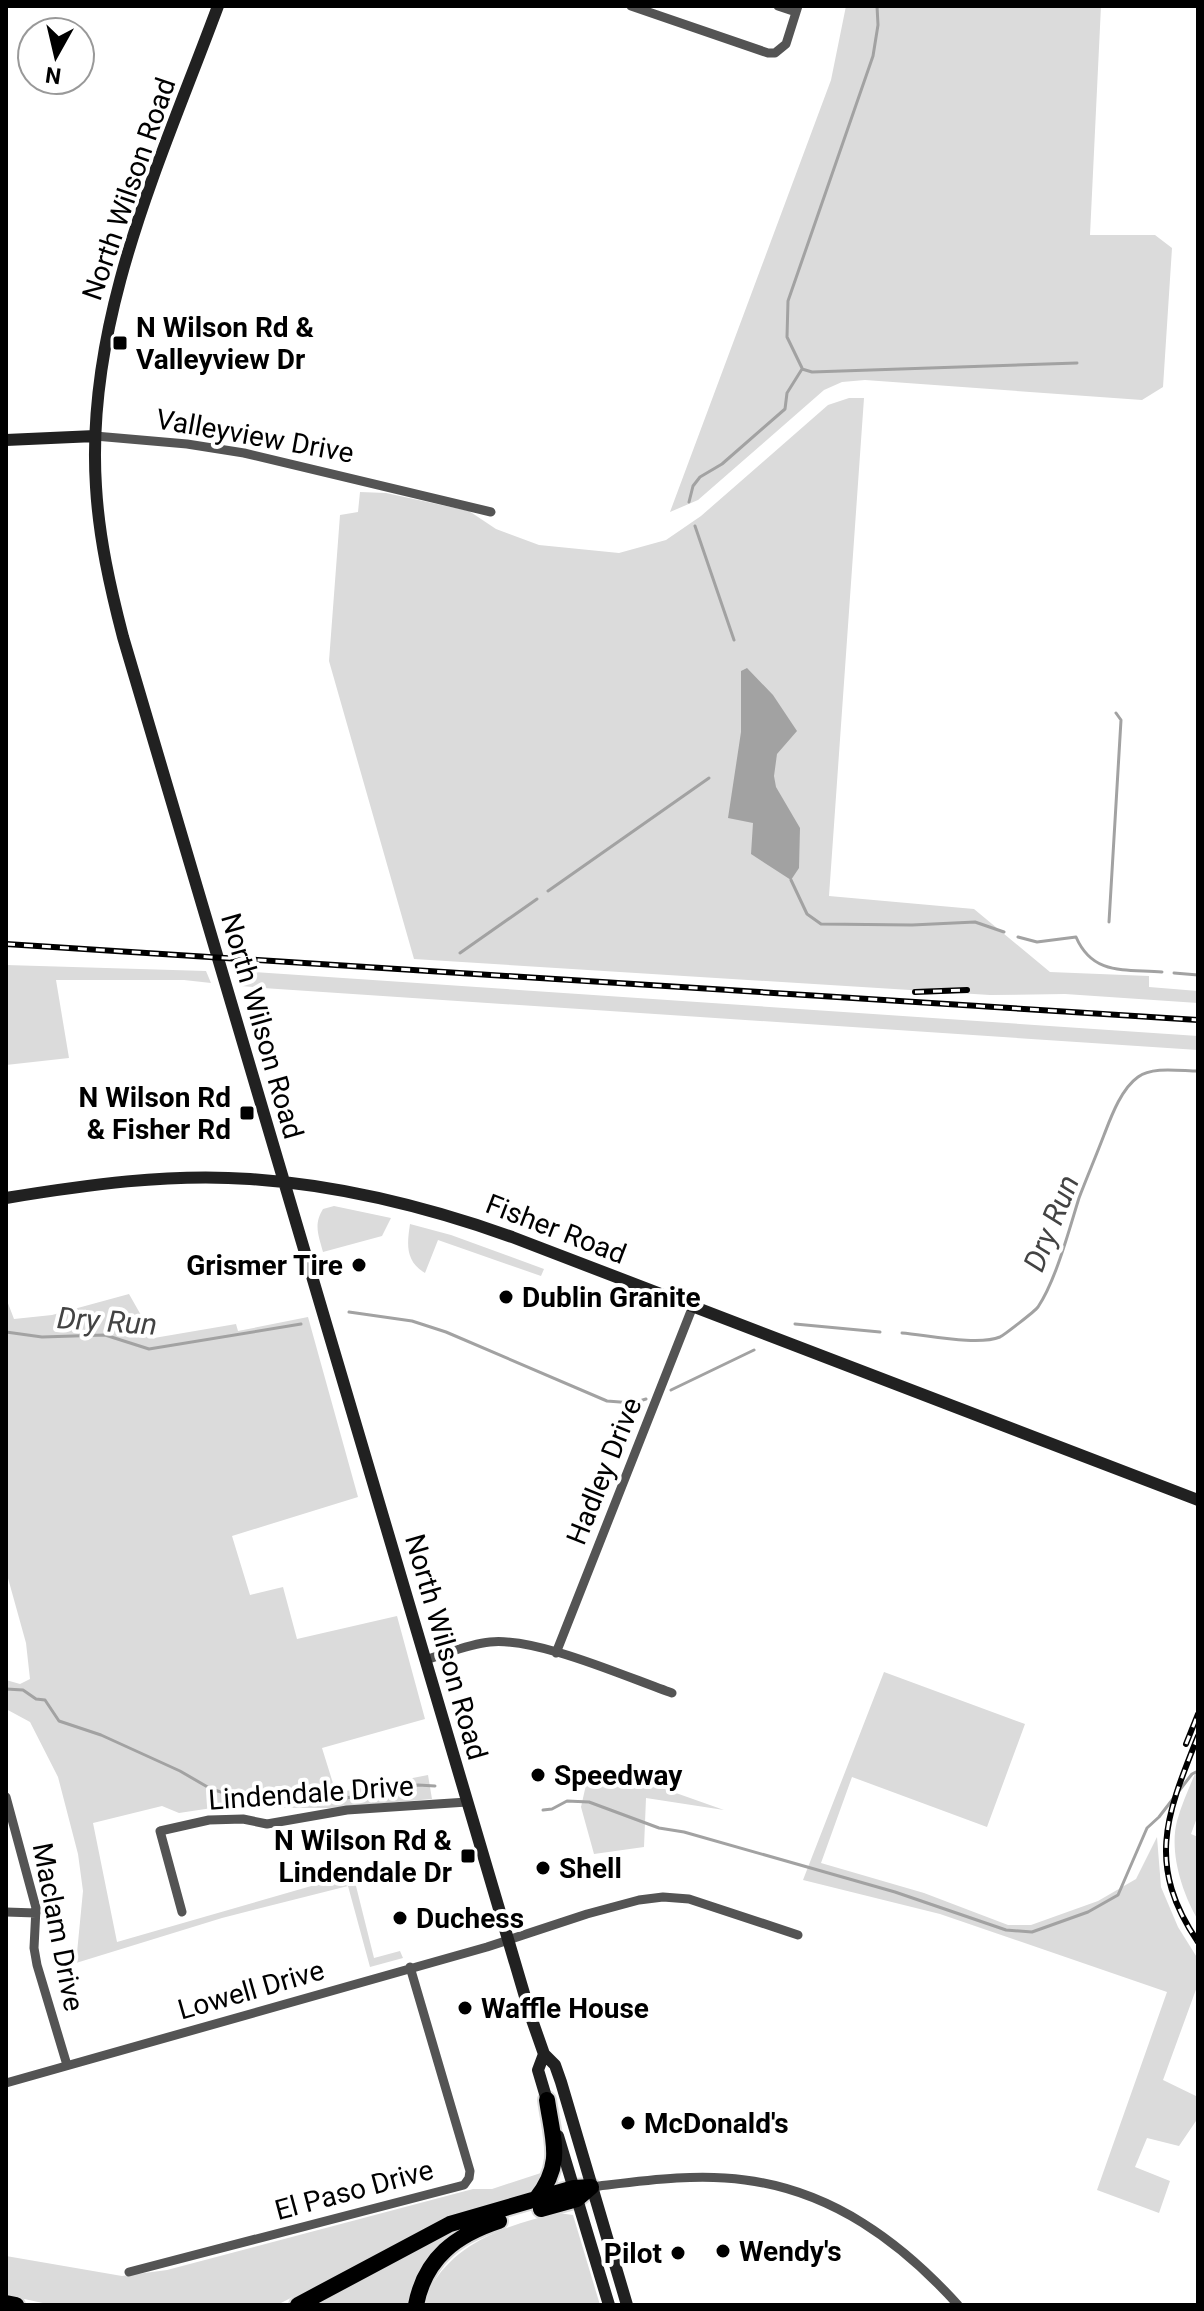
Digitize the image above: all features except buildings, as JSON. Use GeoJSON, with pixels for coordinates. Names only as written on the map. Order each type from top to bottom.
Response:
{"type":"FeatureCollection","features":[{"type":"Feature","properties":{"kind":"highway"},"geometry":{"type":"LineString","coordinates":[[536,2199],[554,2169],[554,2142],[547,2100]]}},
{"type":"Feature","properties":{"kind":"highway"},"geometry":{"type":"LineString","coordinates":[[416,2305],[426,2272],[456,2239],[591,2187]]}},
{"type":"Feature","properties":{"kind":"highway"},"geometry":{"type":"LineString","coordinates":[[298,2305],[450,2224],[536,2199],[575,2193]]}},
{"type":"Feature","properties":{"kind":"highway"},"geometry":{"type":"LineString","coordinates":[[6,2303],[16,2305]]}},
{"type":"Feature","properties":{"kind":"main road","name":"North Wilson Road"},"geometry":{"type":"LineString","coordinates":[[218,6],[122,270],[103,357],[95,436],[97,501],[113,600],[508,1940],[544,2054],[555,2065],[627,2305]]}},
{"type":"Feature","properties":{"kind":"main road","name":"Valleyview Drive"},"geometry":{"type":"LineString","coordinates":[[6,440],[95,436]]}},
{"type":"Feature","properties":{"kind":"main road","name":"Fisher Road"},"geometry":{"type":"LineString","coordinates":[[6,1198],[91,1186],[182,1179],[250,1179],[382,1200],[458,1219],[1198,1500]]}},
{"type":"Feature","properties":{"kind":"main road","name":"North Wilson Road"},"geometry":{"type":"LineString","coordinates":[[544,2054],[538,2070],[609,2305]]}},
{"type":"Feature","properties":{"kind":"street"},"geometry":{"type":"LineString","coordinates":[[631,6],[768,53],[775,53],[786,44],[797,9],[778,6]]}},
{"type":"Feature","properties":{"kind":"street","name":"Valleyview Drive"},"geometry":{"type":"LineString","coordinates":[[95,436],[219,448],[491,512]]}},
{"type":"Feature","properties":{"kind":"street","name":"Hadley Drive"},"geometry":{"type":"LineString","coordinates":[[556,1653],[693,1306]]}},
{"type":"Feature","properties":{"kind":"street"},"geometry":{"type":"LineString","coordinates":[[425,1660],[479,1644],[501,1641],[527,1644],[672,1693]]}},
{"type":"Feature","properties":{"kind":"street","name":"Maclam Drive"},"geometry":{"type":"LineString","coordinates":[[6,1797],[31,1883],[36,1913],[34,1948],[37,1965],[67,2065]]}},
{"type":"Feature","properties":{"kind":"street","name":"Lindendale Drive"},"geometry":{"type":"LineString","coordinates":[[182,1912],[160,1831],[209,1820],[243,1819],[267,1824],[347,1810],[467,1802]]}},
{"type":"Feature","properties":{"kind":"street","name":"Lowell Drive"},"geometry":{"type":"LineString","coordinates":[[6,2083],[508,1940],[587,1914],[663,1897],[689,1899],[798,1935]]}},
{"type":"Feature","properties":{"kind":"street"},"geometry":{"type":"LineString","coordinates":[[6,1912],[36,1913]]}},
{"type":"Feature","properties":{"kind":"street","name":"El Paso Drive"},"geometry":{"type":"LineString","coordinates":[[129,2272],[464,2185],[470,2171],[410,1967]]}},
{"type":"Feature","properties":{"kind":"street"},"geometry":{"type":"LineString","coordinates":[[591,2187],[646,2180],[712,2177],[747,2180],[798,2193],[845,2211],[877,2231],[908,2255],[958,2305]]}},
{"type":"Feature","properties":{"kind":"shaded area"},"geometry":{"type":"Polygon","coordinates":[[[846,6],[1101,6],[1090,235],[1155,235],[1172,248],[1163,387],[1142,400],[865,380],[842,382],[824,390],[698,500],[670,512],[831,80],[846,6]]]}},
{"type":"Feature","properties":{"kind":"shaded area"},"geometry":{"type":"Polygon","coordinates":[[[849,398],[864,398],[829,896],[974,909],[1050,972],[1149,976],[1149,987],[1198,991],[1198,1003],[1065,994],[990,995],[414,959],[329,661],[340,515],[358,512],[360,492],[386,493],[469,511],[496,529],[539,545],[619,553],[666,540],[701,516],[828,405],[849,398]]]}},
{"type":"Feature","properties":{"kind":"shaded area"},"geometry":{"type":"Polygon","coordinates":[[[747,668],[773,695],[797,731],[777,754],[774,776],[776,787],[800,828],[799,868],[791,880],[751,854],[753,823],[728,818],[741,732],[741,671],[747,668]]]}},
{"type":"Feature","properties":{"kind":"shaded area"},"geometry":{"type":"Polygon","coordinates":[[[6,965],[206,971],[211,983],[184,980],[56,980],[69,1058],[6,1065],[6,965]]]}},
{"type":"Feature","properties":{"kind":"shaded area"},"geometry":{"type":"Polygon","coordinates":[[[239,971],[1198,1036],[1198,1050],[263,988],[241,986],[239,971]]]}},
{"type":"Feature","properties":{"kind":"shaded area"},"geometry":{"type":"Polygon","coordinates":[[[334,1206],[391,1218],[382,1236],[323,1252],[318,1220],[323,1209],[334,1206]]]}},
{"type":"Feature","properties":{"kind":"shaded area"},"geometry":{"type":"Polygon","coordinates":[[[410,1224],[451,1235],[544,1269],[541,1276],[438,1240],[425,1273],[411,1257],[408,1245],[410,1224]]]}},
{"type":"Feature","properties":{"kind":"shaded area"},"geometry":{"type":"Polygon","coordinates":[[[129,1294],[154,1338],[236,1324],[238,1331],[308,1317],[358,1497],[232,1536],[250,1595],[283,1587],[297,1639],[397,1616],[425,1719],[322,1748],[336,1793],[428,1775],[432,1799],[329,1808],[212,1808],[179,1813],[162,1806],[93,1823],[117,1942],[353,1874],[374,1958],[400,1951],[403,1958],[370,1967],[348,1886],[222,1918],[76,1963],[83,1891],[78,1854],[58,1777],[30,1722],[6,1709],[6,1680],[20,1684],[30,1679],[26,1643],[6,1571],[6,1298],[14,1319],[52,1315],[129,1294]]]}},
{"type":"Feature","properties":{"kind":"shaded area"},"geometry":{"type":"Polygon","coordinates":[[[884,1672],[1025,1724],[987,1827],[852,1777],[821,1863],[924,1893],[1008,1925],[1031,1925],[1098,1901],[1136,1879],[1157,1837],[1161,1887],[1178,1927],[1198,1959],[1198,1984],[1163,2080],[1198,2097],[1198,2118],[1179,2146],[1147,2138],[1135,2167],[1170,2181],[1159,2213],[1097,2190],[1167,1992],[940,1914],[803,1880],[884,1672]]]}},
{"type":"Feature","properties":{"kind":"shaded area"},"geometry":{"type":"Polygon","coordinates":[[[1198,1766],[1198,1815],[1191,1834],[1198,1837],[1198,1920],[1182,1885],[1176,1859],[1175,1833],[1198,1766]]]}},
{"type":"Feature","properties":{"kind":"shaded area"},"geometry":{"type":"Polygon","coordinates":[[[590,1767],[625,1775],[724,1810],[646,1798],[644,1847],[594,1854],[581,1807],[590,1767]]]}},
{"type":"Feature","properties":{"kind":"shaded area"},"geometry":{"type":"Polygon","coordinates":[[[547,2171],[538,2187],[525,2197],[484,2204],[442,2221],[277,2305],[52,2305],[6,2295],[6,2256],[122,2276],[167,2270],[473,2189],[492,2189],[547,2171]]]}},
{"type":"Feature","properties":{"kind":"shaded area"},"geometry":{"type":"Polygon","coordinates":[[[558,2213],[573,2215],[600,2305],[423,2305],[432,2285],[460,2253],[496,2232],[558,2213]]]}},
{"type":"Feature","properties":{"kind":"shaded area"},"geometry":{"type":"Polygon","coordinates":[[[455,2229],[456,2233],[420,2273],[409,2305],[311,2305],[455,2229]]]}},
{"type":"Feature","properties":{"kind":"waterway"},"geometry":{"type":"LineString","coordinates":[[802,368],[787,337],[788,301],[873,56],[878,25],[877,6]]}},
{"type":"Feature","properties":{"kind":"waterway"},"geometry":{"type":"LineString","coordinates":[[689,502],[693,486],[700,477],[722,464],[785,409],[787,393],[802,369],[812,372],[1077,363]]}},
{"type":"Feature","properties":{"kind":"waterway"},"geometry":{"type":"LineString","coordinates":[[695,526],[734,640]]}},
{"type":"Feature","properties":{"kind":"waterway"},"geometry":{"type":"LineString","coordinates":[[1109,922],[1121,720],[1116,713]]}},
{"type":"Feature","properties":{"kind":"waterway"},"geometry":{"type":"LineString","coordinates":[[548,891],[709,778]]}},
{"type":"Feature","properties":{"kind":"waterway"},"geometry":{"type":"LineString","coordinates":[[791,880],[807,914],[821,924],[975,922],[1004,932]]}},
{"type":"Feature","properties":{"kind":"waterway"},"geometry":{"type":"LineString","coordinates":[[460,953],[537,899]]}},
{"type":"Feature","properties":{"kind":"waterway"},"geometry":{"type":"LineString","coordinates":[[1018,937],[1037,942],[1076,937],[1083,950],[1101,964],[1123,970],[1162,972]]}},
{"type":"Feature","properties":{"kind":"waterway"},"geometry":{"type":"LineString","coordinates":[[1174,973],[1198,975]]}},
{"type":"Feature","properties":{"kind":"waterway","name":"Dry Run"},"geometry":{"type":"LineString","coordinates":[[902,1333],[966,1340],[990,1339],[1000,1337],[1035,1310],[1051,1283],[1082,1190],[1113,1112],[1126,1089],[1138,1077],[1151,1071],[1198,1071]]}},
{"type":"Feature","properties":{"kind":"waterway","name":"Dry Run"},"geometry":{"type":"LineString","coordinates":[[349,1312],[412,1321],[446,1332],[607,1401],[633,1403],[646,1399]]}},
{"type":"Feature","properties":{"kind":"waterway","name":"Dry Run"},"geometry":{"type":"LineString","coordinates":[[6,1332],[42,1337],[105,1335],[149,1349],[301,1324]]}},
{"type":"Feature","properties":{"kind":"waterway","name":"Dry Run"},"geometry":{"type":"LineString","coordinates":[[795,1324],[880,1332]]}},
{"type":"Feature","properties":{"kind":"waterway","name":"Dry Run"},"geometry":{"type":"LineString","coordinates":[[671,1390],[754,1350]]}},
{"type":"Feature","properties":{"kind":"waterway"},"geometry":{"type":"LineString","coordinates":[[6,1689],[23,1690],[36,1699],[45,1700],[59,1721],[101,1735],[180,1771],[211,1789],[238,1797],[266,1802],[346,1798],[418,1785],[435,1786]]}},
{"type":"Feature","properties":{"kind":"waterway"},"geometry":{"type":"LineString","coordinates":[[543,1810],[567,1801],[589,1802],[659,1828],[684,1832],[895,1892],[1006,1930],[1032,1932],[1088,1912],[1118,1895],[1147,1828],[1192,1774],[1198,1771]]}},
{"type":"Feature","properties":{"kind":"railway"},"geometry":{"type":"LineString","coordinates":[[6,944],[1198,1020]]}},
{"type":"Feature","properties":{"kind":"railway"},"geometry":{"type":"LineString","coordinates":[[915,992],[967,990]]}},
{"type":"Feature","properties":{"kind":"railway"},"geometry":{"type":"LineString","coordinates":[[1186,1744],[1198,1714]]}},
{"type":"Feature","properties":{"kind":"railway"},"geometry":{"type":"LineString","coordinates":[[1198,1736],[1177,1790],[1166,1839],[1171,1888],[1198,1942]]}},
{"type":"Feature","properties":{"kind":"place","name":"N Wilson Rd & Valleyview Dr"},"geometry":{"type":"Point","coordinates":[120,343]}},
{"type":"Feature","properties":{"kind":"place","name":"N Wilson Rd & Fisher Rd"},"geometry":{"type":"Point","coordinates":[247,1113]}},
{"type":"Feature","properties":{"kind":"place","name":"Grismer Tire"},"geometry":{"type":"Point","coordinates":[359,1265]}},
{"type":"Feature","properties":{"kind":"place","name":"Dublin Granite"},"geometry":{"type":"Point","coordinates":[506,1297]}},
{"type":"Feature","properties":{"kind":"place","name":"Speedway"},"geometry":{"type":"Point","coordinates":[538,1775]}},
{"type":"Feature","properties":{"kind":"place","name":"N Wilson Rd & Lindendale Dr"},"geometry":{"type":"Point","coordinates":[468,1856]}},
{"type":"Feature","properties":{"kind":"place","name":"Shell"},"geometry":{"type":"Point","coordinates":[543,1868]}},
{"type":"Feature","properties":{"kind":"place","name":"Duchess"},"geometry":{"type":"Point","coordinates":[400,1918]}},
{"type":"Feature","properties":{"kind":"place","name":"Waffle House"},"geometry":{"type":"Point","coordinates":[465,2008]}},
{"type":"Feature","properties":{"kind":"place","name":"McDonald's"},"geometry":{"type":"Point","coordinates":[628,2123]}},
{"type":"Feature","properties":{"kind":"place","name":"Wendy's"},"geometry":{"type":"Point","coordinates":[723,2251]}},
{"type":"Feature","properties":{"kind":"place","name":"Pilot"},"geometry":{"type":"Point","coordinates":[678,2253]}}]}
